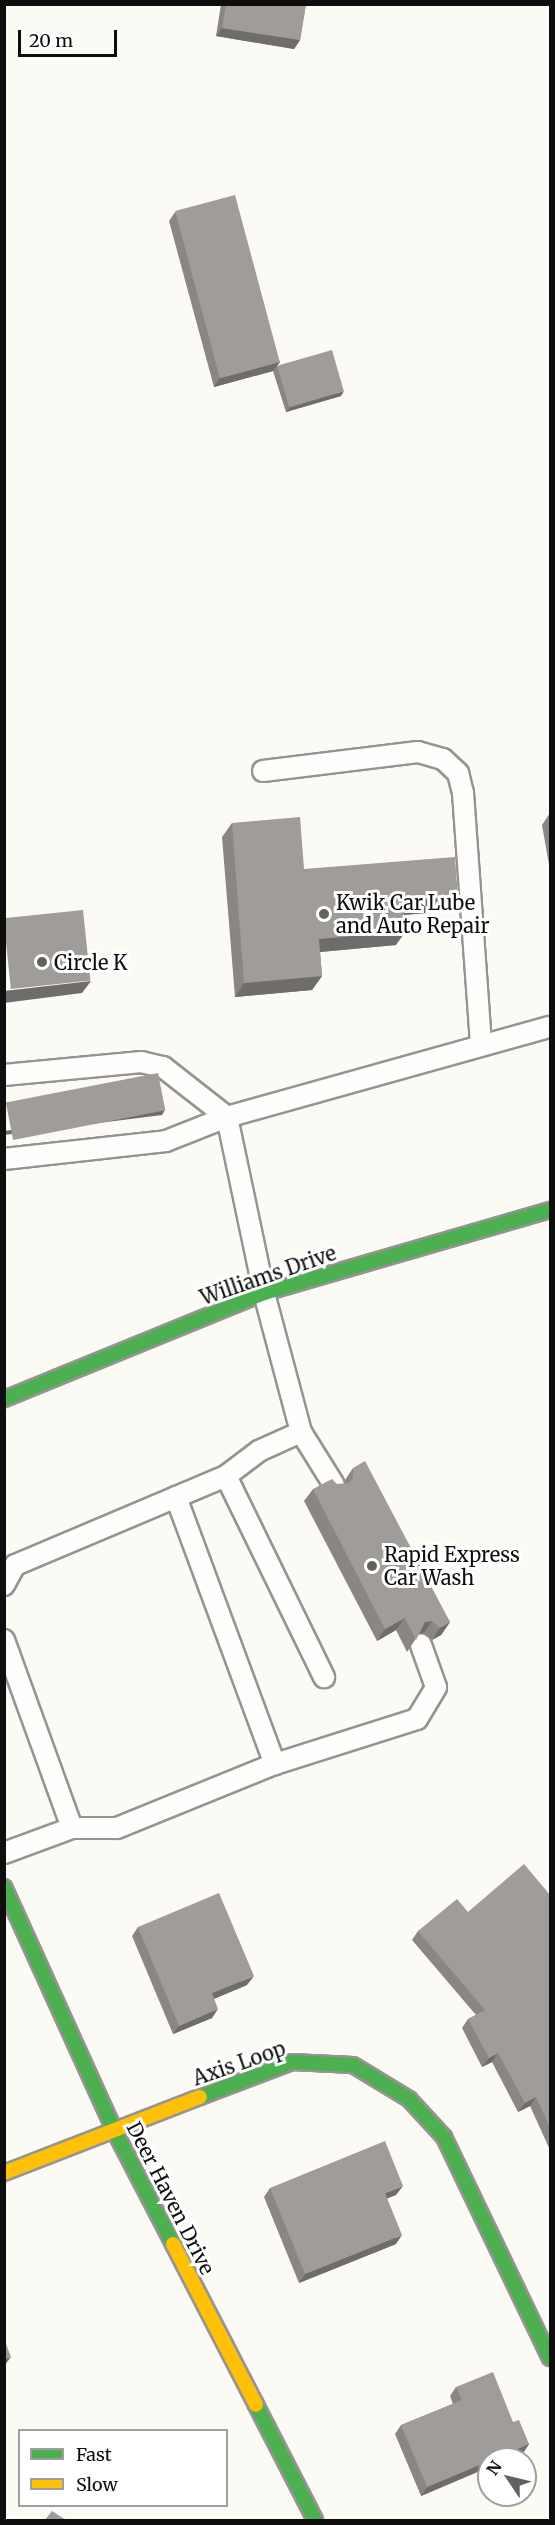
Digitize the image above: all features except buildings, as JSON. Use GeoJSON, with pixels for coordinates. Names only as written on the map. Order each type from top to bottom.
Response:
{"type":"FeatureCollection","features":[{"type":"Feature","properties":{"kind":"street","name":"Williams Drive"},"geometry":{"type":"LineString","coordinates":[[4,1399],[264,1293],[491,1224],[550,1210]]}},
{"type":"Feature","properties":{"kind":"street","name":"Deer Haven Drive"},"geometry":{"type":"LineString","coordinates":[[4,1887],[114,2130],[315,2520]]}},
{"type":"Feature","properties":{"kind":"street","name":"Axis Loop"},"geometry":{"type":"LineString","coordinates":[[4,2173],[292,2062],[337,2062],[369,2073],[409,2098],[444,2138],[550,2358]]}},
{"type":"Feature","properties":{"kind":"lane"},"geometry":{"type":"LineString","coordinates":[[263,771],[417,752],[443,759],[458,774],[463,793],[481,1045]]}},
{"type":"Feature","properties":{"kind":"lane"},"geometry":{"type":"LineString","coordinates":[[4,1159],[166,1141],[226,1117],[550,1027]]}},
{"type":"Feature","properties":{"kind":"lane"},"geometry":{"type":"LineString","coordinates":[[4,1075],[141,1062],[163,1067],[226,1117],[264,1293],[301,1432],[334,1485]]}},
{"type":"Feature","properties":{"kind":"lane"},"geometry":{"type":"LineString","coordinates":[[4,1585],[15,1565],[226,1476],[260,1451],[301,1432]]}},
{"type":"Feature","properties":{"kind":"lane"},"geometry":{"type":"LineString","coordinates":[[226,1476],[324,1677]]}},
{"type":"Feature","properties":{"kind":"lane"},"geometry":{"type":"LineString","coordinates":[[176,1497],[275,1764]]}},
{"type":"Feature","properties":{"kind":"lane"},"geometry":{"type":"LineString","coordinates":[[4,1640],[72,1828]]}},
{"type":"Feature","properties":{"kind":"lane"},"geometry":{"type":"LineString","coordinates":[[4,1853],[72,1828],[117,1828],[275,1764],[417,1719],[436,1687],[421,1645]]}},
{"type":"Feature","properties":{"kind":"traffic: fast"},"geometry":{"type":"LineString","coordinates":[[4,1399],[264,1293],[550,1210]]}},
{"type":"Feature","properties":{"kind":"traffic: fast"},"geometry":{"type":"LineString","coordinates":[[4,1887],[114,2130],[173,2244]]}},
{"type":"Feature","properties":{"kind":"traffic: fast"},"geometry":{"type":"LineString","coordinates":[[200,2097],[292,2062],[353,2065],[409,2099],[444,2137],[550,2358]]}},
{"type":"Feature","properties":{"kind":"traffic: fast"},"geometry":{"type":"LineString","coordinates":[[256,2405],[315,2520]]}},
{"type":"Feature","properties":{"kind":"traffic: slow"},"geometry":{"type":"LineString","coordinates":[[4,2173],[200,2097]]}},
{"type":"Feature","properties":{"kind":"traffic: slow"},"geometry":{"type":"LineString","coordinates":[[173,2244],[256,2405]]}},
{"type":"Feature","properties":{"kind":"place","name":"Kwik Car Lube and Auto Repair"},"geometry":{"type":"Point","coordinates":[324,914]}},
{"type":"Feature","properties":{"kind":"place","name":"Circle K"},"geometry":{"type":"Point","coordinates":[42,962]}},
{"type":"Feature","properties":{"kind":"place","name":"Rapid Express Car Wash"},"geometry":{"type":"Point","coordinates":[372,1566]}}]}
